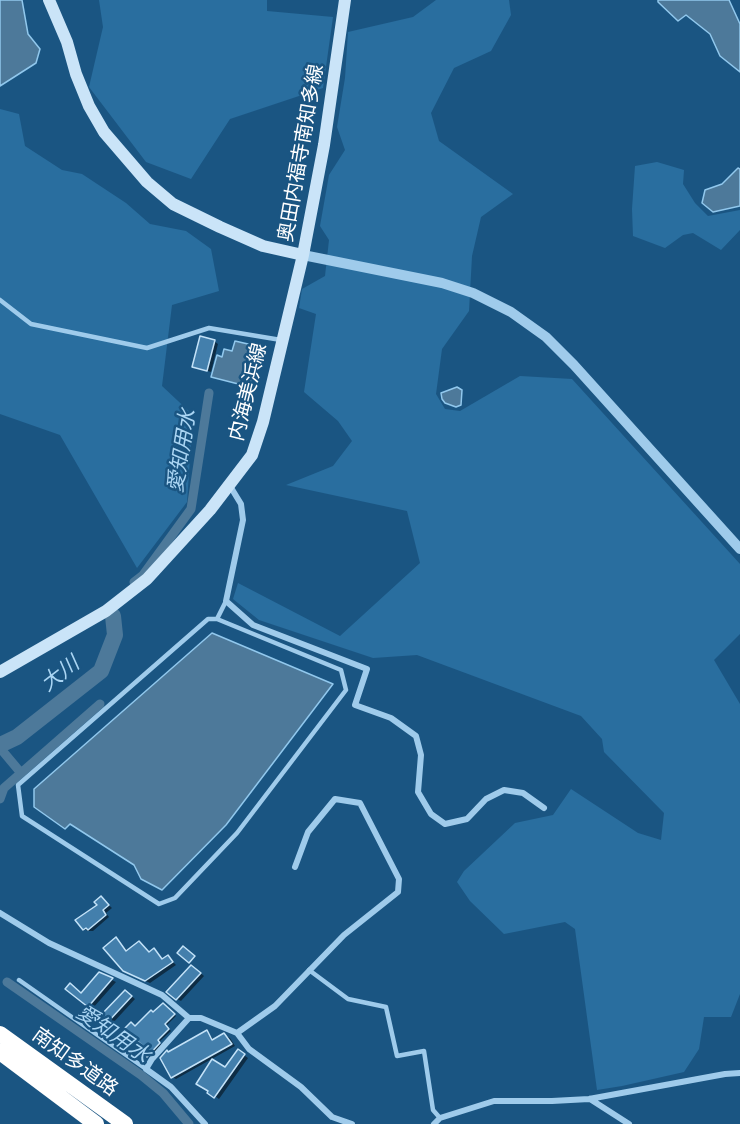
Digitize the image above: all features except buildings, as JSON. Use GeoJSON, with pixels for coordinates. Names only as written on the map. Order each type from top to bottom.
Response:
{"type":"FeatureCollection","features":[{"type":"Feature","properties":{"kind":"highway","name":"南知多道路"},"geometry":{"type":"LineString","coordinates":[[0,1034],[125,1124]]}},
{"type":"Feature","properties":{"kind":"highway","name":"南知多道路"},"geometry":{"type":"LineString","coordinates":[[0,1052],[96,1124]]}},
{"type":"Feature","properties":{"kind":"main road","name":"奥田内福寺南知多線"},"geometry":{"type":"LineString","coordinates":[[49,0],[67,42],[76,74],[89,106],[104,132],[147,182],[173,204],[220,227],[263,246],[303,255],[324,145],[345,0]]}},
{"type":"Feature","properties":{"kind":"main road","name":"内海美浜線"},"geometry":{"type":"LineString","coordinates":[[0,672],[106,611],[129,595],[155,571],[230,486],[252,455],[263,422],[303,255]]}},
{"type":"Feature","properties":{"kind":"street"},"geometry":{"type":"LineString","coordinates":[[303,255],[442,283],[473,293],[511,312],[546,337],[574,365],[740,549]]}},
{"type":"Feature","properties":{"kind":"street"},"geometry":{"type":"LineString","coordinates":[[230,486],[241,504],[243,520],[226,601],[253,624],[368,669],[355,705],[391,718],[416,736],[421,755],[418,792],[431,814],[446,824],[467,819],[486,799],[504,790],[523,793],[544,808]]}},
{"type":"Feature","properties":{"kind":"street"},"geometry":{"type":"LineString","coordinates":[[237,1033],[275,1006],[344,934],[398,892],[399,879],[360,803],[335,799],[308,832],[295,867]]}},
{"type":"Feature","properties":{"kind":"street"},"geometry":{"type":"LineString","coordinates":[[0,913],[49,943],[162,995],[189,1018],[201,1018],[237,1033],[249,1049],[301,1087],[332,1117],[352,1124]]}},
{"type":"Feature","properties":{"kind":"street"},"geometry":{"type":"LineString","coordinates":[[189,1018],[152,1059],[146,1069],[171,1087],[205,1124]]}},
{"type":"Feature","properties":{"kind":"street"},"geometry":{"type":"LineString","coordinates":[[434,1124],[440,1118],[494,1101],[589,1099],[725,1074],[740,1074]]}},
{"type":"Feature","properties":{"kind":"street"},"geometry":{"type":"LineString","coordinates":[[589,1099],[629,1124]]}},
{"type":"Feature","properties":{"kind":"lane"},"geometry":{"type":"LineString","coordinates":[[0,300],[31,324],[147,348],[209,328],[281,340]]}},
{"type":"Feature","properties":{"kind":"lane"},"geometry":{"type":"LineString","coordinates":[[217,619],[226,601]]}},
{"type":"Feature","properties":{"kind":"lane"},"geometry":{"type":"LineString","coordinates":[[208,619],[217,619],[341,670],[346,690],[237,833],[175,898],[159,904],[22,816],[18,785],[208,619]]}},
{"type":"Feature","properties":{"kind":"lane"},"geometry":{"type":"LineString","coordinates":[[309,970],[348,999],[386,1007],[398,1056],[424,1051],[433,1110],[440,1118]]}},
{"type":"Feature","properties":{"kind":"lane"},"geometry":{"type":"LineString","coordinates":[[19,980],[146,1069]]}},
{"type":"Feature","properties":{"kind":"shaded area"},"geometry":{"type":"Polygon","coordinates":[[[0,0],[22,0],[28,34],[40,49],[36,63],[0,86],[0,0]]]}},
{"type":"Feature","properties":{"kind":"shaded area"},"geometry":{"type":"Polygon","coordinates":[[[99,0],[267,0],[267,11],[333,17],[323,88],[230,119],[191,179],[146,162],[89,87],[103,27],[99,0]]]}},
{"type":"Feature","properties":{"kind":"shaded area"},"geometry":{"type":"Polygon","coordinates":[[[436,0],[509,0],[511,15],[491,51],[454,68],[431,113],[439,141],[513,194],[481,217],[472,256],[469,311],[442,349],[436,394],[445,409],[460,411],[520,376],[572,379],[740,564],[740,634],[714,660],[740,704],[740,994],[731,1017],[704,1017],[699,1049],[684,1072],[597,1090],[575,929],[565,922],[504,934],[470,901],[457,882],[464,871],[515,823],[553,815],[571,789],[638,833],[661,840],[664,813],[604,752],[602,739],[581,716],[417,655],[373,658],[259,620],[233,599],[238,583],[340,636],[420,563],[407,511],[286,485],[333,466],[352,441],[338,421],[304,392],[316,314],[299,308],[302,289],[325,276],[329,240],[320,226],[329,175],[345,150],[337,127],[345,78],[348,32],[413,17],[436,0]]]}},
{"type":"Feature","properties":{"kind":"shaded area"},"geometry":{"type":"Polygon","coordinates":[[[658,0],[729,0],[740,24],[740,72],[720,56],[710,34],[686,15],[678,21],[658,0]]]}},
{"type":"Feature","properties":{"kind":"shaded area"},"geometry":{"type":"Polygon","coordinates":[[[0,109],[19,114],[25,146],[62,170],[82,174],[126,203],[150,224],[186,231],[211,249],[219,291],[172,305],[162,386],[193,415],[187,502],[137,568],[60,435],[0,414],[0,109]]]}},
{"type":"Feature","properties":{"kind":"shaded area"},"geometry":{"type":"Polygon","coordinates":[[[657,162],[684,170],[683,184],[695,203],[708,216],[740,210],[740,230],[721,250],[693,233],[683,235],[665,248],[633,236],[635,166],[657,162]]]}},
{"type":"Feature","properties":{"kind":"shaded area"},"geometry":{"type":"Polygon","coordinates":[[[738,168],[740,169],[740,206],[713,212],[702,203],[705,190],[722,184],[738,168]]]}},
{"type":"Feature","properties":{"kind":"shaded area"},"geometry":{"type":"Polygon","coordinates":[[[235,341],[261,347],[250,387],[211,377],[217,355],[222,357],[224,349],[232,351],[235,341]]]}},
{"type":"Feature","properties":{"kind":"shaded area"},"geometry":{"type":"Polygon","coordinates":[[[457,387],[462,390],[461,405],[456,407],[445,403],[441,393],[457,387]]]}},
{"type":"Feature","properties":{"kind":"shaded area"},"geometry":{"type":"Polygon","coordinates":[[[212,633],[333,684],[226,825],[162,890],[141,879],[134,865],[70,824],[65,829],[34,807],[34,789],[212,633]]]}},
{"type":"Feature","properties":{"kind":"waterway","name":"愛知用水"},"geometry":{"type":"LineString","coordinates":[[134,582],[143,575],[191,509],[209,393]]}},
{"type":"Feature","properties":{"kind":"waterway","name":"大川"},"geometry":{"type":"LineString","coordinates":[[0,745],[17,737],[101,671],[115,635],[113,616]]}},
{"type":"Feature","properties":{"kind":"waterway","name":"愛知用水"},"geometry":{"type":"LineString","coordinates":[[0,799],[4,788],[100,704]]}},
{"type":"Feature","properties":{"kind":"waterway","name":"愛知用水"},"geometry":{"type":"LineString","coordinates":[[0,748],[21,773]]}},
{"type":"Feature","properties":{"kind":"waterway","name":"愛知用水"},"geometry":{"type":"LineString","coordinates":[[7,982],[141,1075],[163,1093],[189,1124]]}}]}
